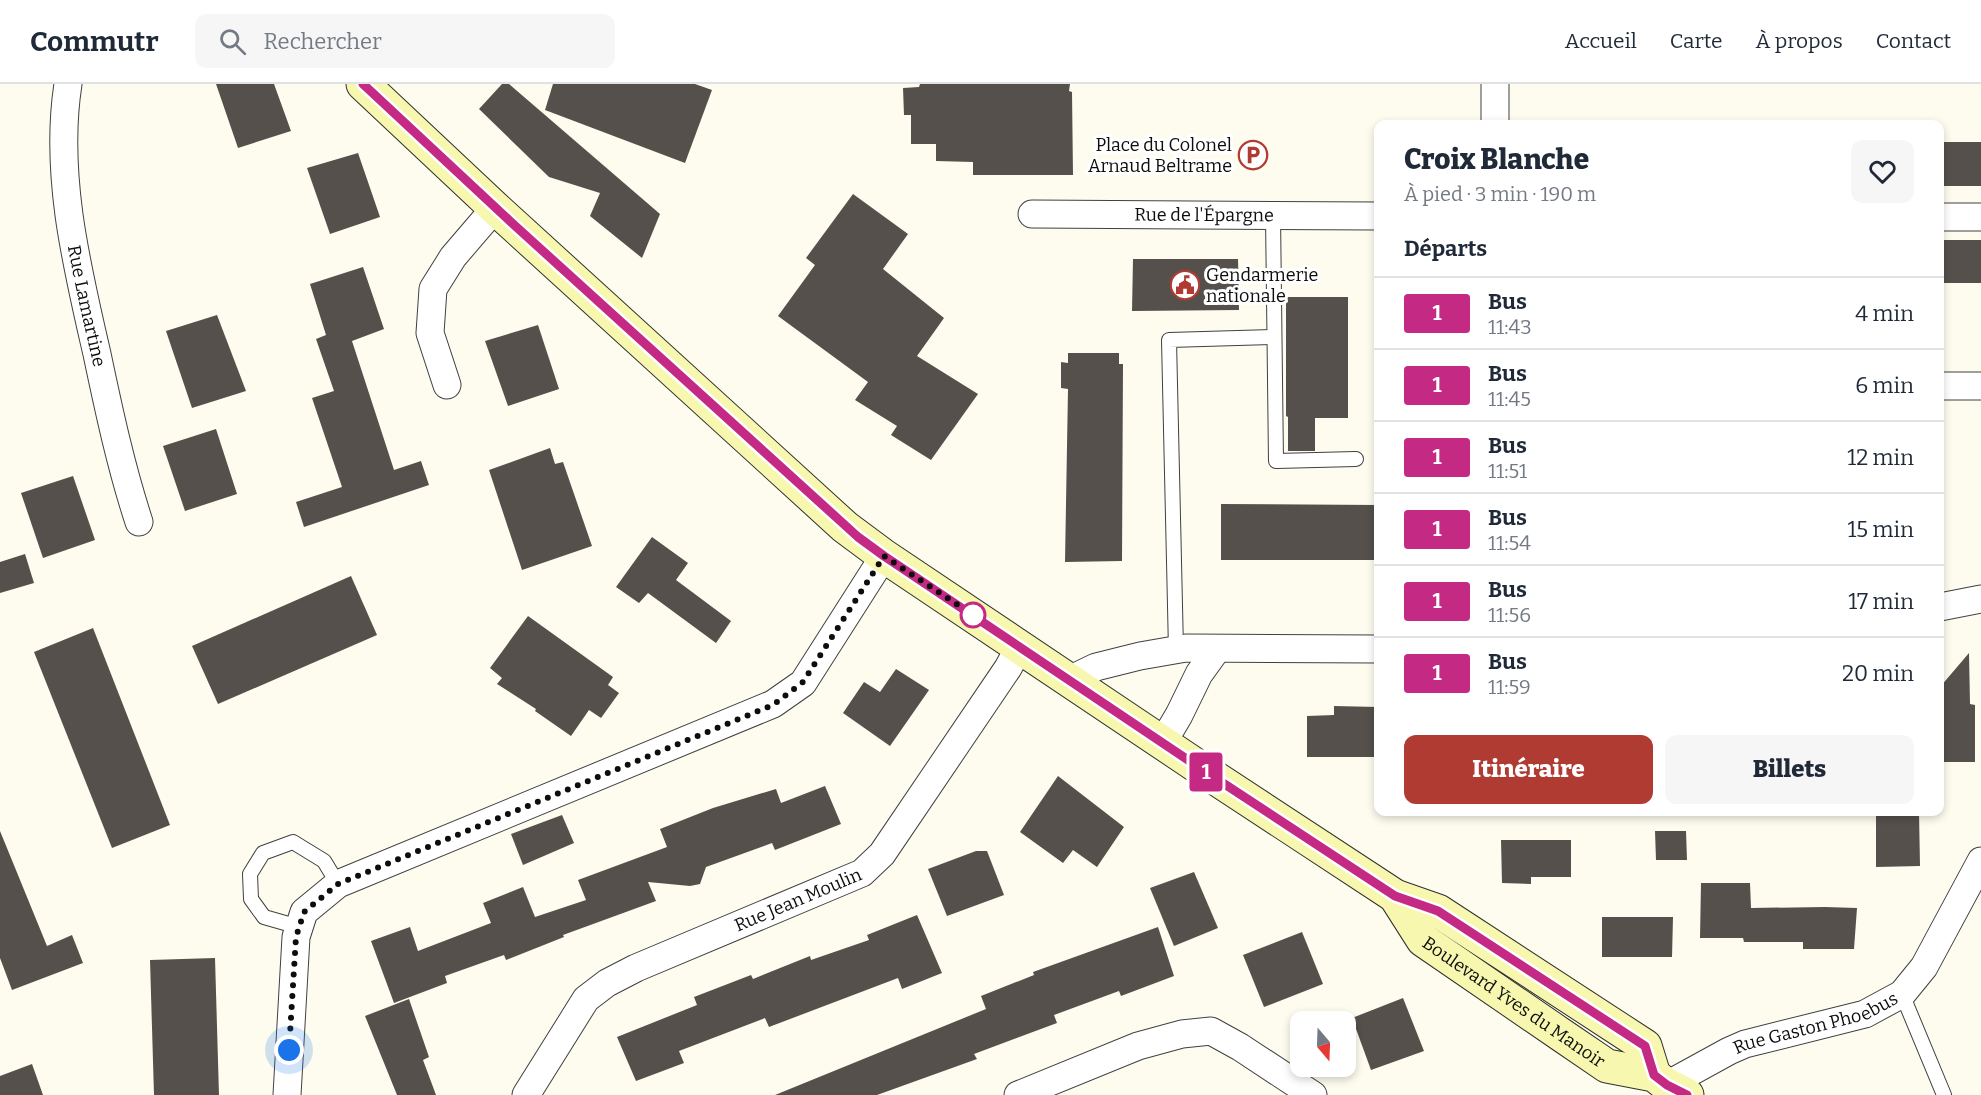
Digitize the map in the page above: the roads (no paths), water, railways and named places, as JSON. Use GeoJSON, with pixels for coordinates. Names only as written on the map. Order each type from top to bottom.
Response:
{"type":"FeatureCollection","features":[{"type":"Feature","properties":{"kind":"main road","name":"Boulevard Yves du Manoir"},"geometry":{"type":"LineString","coordinates":[[363,84],[846,527],[884,556],[1395,896],[1423,940],[1607,1066],[1666,1088]]}},
{"type":"Feature","properties":{"kind":"street","name":"Rue Lamartine"},"geometry":{"type":"LineString","coordinates":[[68,84],[64,112],[64,164],[73,237],[121,464],[139,522]]}},
{"type":"Feature","properties":{"kind":"street"},"geometry":{"type":"LineString","coordinates":[[1495,84],[1495,120]]}},
{"type":"Feature","properties":{"kind":"street"},"geometry":{"type":"LineString","coordinates":[[447,385],[430,333],[433,289],[453,257],[495,207]]}},
{"type":"Feature","properties":{"kind":"street","name":"Rue de l'Épargne"},"geometry":{"type":"LineString","coordinates":[[1032,214],[1374,216]]}},
{"type":"Feature","properties":{"kind":"street"},"geometry":{"type":"LineString","coordinates":[[1944,217],[1981,217]]}},
{"type":"Feature","properties":{"kind":"street"},"geometry":{"type":"LineString","coordinates":[[1944,386],[1981,386]]}},
{"type":"Feature","properties":{"kind":"street"},"geometry":{"type":"LineString","coordinates":[[286,1095],[296,937],[304,912],[338,884],[773,705],[803,682],[884,556]]}},
{"type":"Feature","properties":{"kind":"street"},"geometry":{"type":"LineString","coordinates":[[1944,606],[1981,599]]}},
{"type":"Feature","properties":{"kind":"street","name":"Rue Jean Moulin"},"geometry":{"type":"LineString","coordinates":[[526,1095],[586,999],[607,983],[636,968],[862,873],[882,854],[1008,668],[1020,646]]}},
{"type":"Feature","properties":{"kind":"street"},"geometry":{"type":"LineString","coordinates":[[1163,742],[1198,674],[1217,649]]}},
{"type":"Feature","properties":{"kind":"street"},"geometry":{"type":"LineString","coordinates":[[1069,680],[1096,667],[1176,650],[1374,649]]}},
{"type":"Feature","properties":{"kind":"street","name":"Rue Gaston Phoebus"},"geometry":{"type":"LineString","coordinates":[[1666,1088],[1745,1044],[1865,1014],[1902,994],[1924,967],[1981,861]]}},
{"type":"Feature","properties":{"kind":"street"},"geometry":{"type":"LineString","coordinates":[[1018,1095],[1138,1046],[1182,1034],[1211,1031],[1240,1047],[1313,1095]]}},
{"type":"Feature","properties":{"kind":"lane"},"geometry":{"type":"LineString","coordinates":[[1273,215],[1276,461],[1356,459]]}},
{"type":"Feature","properties":{"kind":"lane"},"geometry":{"type":"LineString","coordinates":[[1176,650],[1168,340],[1274,337]]}},
{"type":"Feature","properties":{"kind":"lane"},"geometry":{"type":"LineString","coordinates":[[299,927],[264,917],[251,899],[250,874],[263,853],[293,842],[324,861],[338,884]]}},
{"type":"Feature","properties":{"kind":"lane"},"geometry":{"type":"LineString","coordinates":[[1902,994],[1944,1095]]}},
{"type":"Feature","properties":{"kind":"place","name":"Place du Colonel Arnaud Beltrame"},"geometry":{"type":"Point","coordinates":[1253,155]}},
{"type":"Feature","properties":{"kind":"place","name":"Gendarmerie nationale"},"geometry":{"type":"Point","coordinates":[1185,285]}}]}
